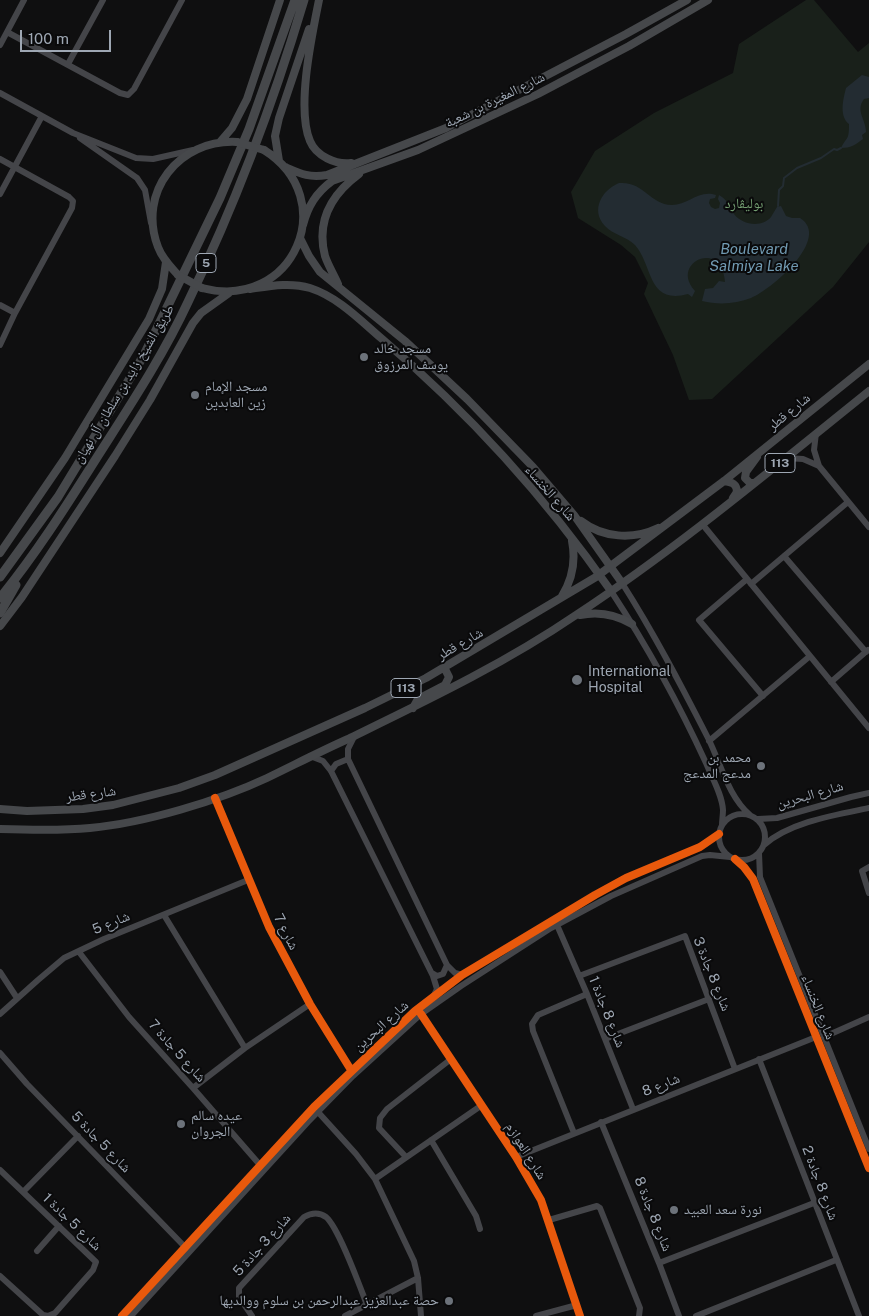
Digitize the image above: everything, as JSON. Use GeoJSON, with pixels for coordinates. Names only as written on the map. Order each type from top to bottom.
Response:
{"type":"FeatureCollection","features":[{"type":"Feature","properties":{"kind":"highway","name":"طريق الشيخ زايد بن سلطان آل نهيان"},"geometry":{"type":"LineString","coordinates":[[0,577],[58,497],[144,355],[220,198],[249,129],[295,0]]}},
{"type":"Feature","properties":{"kind":"highway","name":"طريق الشيخ زايد بن سلطان آل نهيان"},"geometry":{"type":"LineString","coordinates":[[0,598],[24,568],[66,506],[138,393],[188,304],[251,159],[304,0]]}},
{"type":"Feature","properties":{"kind":"highway"},"geometry":{"type":"LineString","coordinates":[[0,613],[24,568]]}},
{"type":"Feature","properties":{"kind":"main road"},"geometry":{"type":"LineString","coordinates":[[220,142],[232,128],[247,99],[280,0]]}},
{"type":"Feature","properties":{"kind":"main road"},"geometry":{"type":"LineString","coordinates":[[282,164],[275,136],[279,118],[319,0]]}},
{"type":"Feature","properties":{"kind":"main road"},"geometry":{"type":"LineString","coordinates":[[319,0],[310,52],[305,103],[305,120],[310,142],[318,152],[328,159],[347,164],[361,162]]}},
{"type":"Feature","properties":{"kind":"main road","name":"شارع المغيرة بن شعبة"},"geometry":{"type":"LineString","coordinates":[[282,164],[298,173],[315,177],[327,175],[446,128],[618,38],[686,0]]}},
{"type":"Feature","properties":{"kind":"main road","name":"شارع المغيرة بن شعبة"},"geometry":{"type":"LineString","coordinates":[[303,225],[307,211],[314,198],[332,182],[368,167],[418,150],[538,94],[629,46],[708,0]]}},
{"type":"Feature","properties":{"kind":"main road"},"geometry":{"type":"LineString","coordinates":[[220,142],[236,142],[264,150],[282,164],[296,185],[302,204],[303,225],[300,238],[293,255],[281,270],[267,282],[250,289],[229,293],[202,288],[178,275],[166,262],[158,248],[154,233],[152,209],[159,185],[173,164],[193,150],[220,142]]}},
{"type":"Feature","properties":{"kind":"main road"},"geometry":{"type":"LineString","coordinates":[[339,286],[325,255],[322,231],[327,211],[336,196],[350,181],[368,167]]}},
{"type":"Feature","properties":{"kind":"main road","name":"شارع الخنساء"},"geometry":{"type":"LineString","coordinates":[[300,238],[320,272],[405,341],[467,399],[533,467],[574,515],[622,583]]}},
{"type":"Feature","properties":{"kind":"main road"},"geometry":{"type":"LineString","coordinates":[[0,552],[65,458],[149,319],[162,289],[166,262]]}},
{"type":"Feature","properties":{"kind":"main road","name":"شارع الخنساء"},"geometry":{"type":"LineString","coordinates":[[250,289],[285,284],[297,285],[310,288],[343,306],[445,395],[522,477],[571,536],[611,591]]}},
{"type":"Feature","properties":{"kind":"main road"},"geometry":{"type":"LineString","coordinates":[[0,626],[22,597],[115,456],[150,400],[193,323],[201,313],[229,293]]}},
{"type":"Feature","properties":{"kind":"main road","name":"شارع قطر"},"geometry":{"type":"LineString","coordinates":[[0,809],[27,811],[83,809],[113,805],[179,788],[215,775],[365,708],[426,678],[611,566],[867,367]]}},
{"type":"Feature","properties":{"kind":"main road","name":"113"},"geometry":{"type":"LineString","coordinates":[[0,829],[64,830],[93,828],[162,814],[215,798],[265,779],[413,708],[541,637],[611,591],[703,525],[869,389]]}},
{"type":"Feature","properties":{"kind":"main road"},"geometry":{"type":"LineString","coordinates":[[754,483],[746,481],[746,472],[762,449]]}},
{"type":"Feature","properties":{"kind":"main road"},"geometry":{"type":"LineString","coordinates":[[724,480],[732,482],[737,489],[736,495],[725,507]]}},
{"type":"Feature","properties":{"kind":"main road"},"geometry":{"type":"LineString","coordinates":[[574,515],[587,526],[603,533],[620,536],[637,535],[671,521]]}},
{"type":"Feature","properties":{"kind":"main road"},"geometry":{"type":"LineString","coordinates":[[561,598],[569,584],[574,568],[571,536]]}},
{"type":"Feature","properties":{"kind":"main road"},"geometry":{"type":"LineString","coordinates":[[575,616],[605,613],[619,617],[632,624]]}},
{"type":"Feature","properties":{"kind":"main road"},"geometry":{"type":"LineString","coordinates":[[413,708],[418,699],[446,685],[449,677],[444,667]]}},
{"type":"Feature","properties":{"kind":"street"},"geometry":{"type":"LineString","coordinates":[[0,45],[24,0]]}},
{"type":"Feature","properties":{"kind":"street"},"geometry":{"type":"LineString","coordinates":[[68,64],[103,0]]}},
{"type":"Feature","properties":{"kind":"street"},"geometry":{"type":"LineString","coordinates":[[7,32],[120,93],[128,95],[134,89],[182,0]]}},
{"type":"Feature","properties":{"kind":"street"},"geometry":{"type":"LineString","coordinates":[[0,93],[73,133],[136,158],[153,159],[193,150]]}},
{"type":"Feature","properties":{"kind":"street"},"geometry":{"type":"LineString","coordinates":[[0,194],[42,116]]}},
{"type":"Feature","properties":{"kind":"street"},"geometry":{"type":"LineString","coordinates":[[73,133],[137,178],[145,190],[154,233]]}},
{"type":"Feature","properties":{"kind":"street"},"geometry":{"type":"LineString","coordinates":[[0,159],[73,201],[72,208],[0,344]]}},
{"type":"Feature","properties":{"kind":"street"},"geometry":{"type":"LineString","coordinates":[[0,305],[15,313]]}},
{"type":"Feature","properties":{"kind":"street"},"geometry":{"type":"LineString","coordinates":[[816,433],[814,450],[819,466],[867,522]]}},
{"type":"Feature","properties":{"kind":"street"},"geometry":{"type":"LineString","coordinates":[[786,458],[803,459],[819,466]]}},
{"type":"Feature","properties":{"kind":"street"},"geometry":{"type":"LineString","coordinates":[[763,696],[699,620],[784,556],[848,502]]}},
{"type":"Feature","properties":{"kind":"street"},"geometry":{"type":"LineString","coordinates":[[703,525],[869,728]]}},
{"type":"Feature","properties":{"kind":"street"},"geometry":{"type":"LineString","coordinates":[[784,556],[868,650],[831,682]]}},
{"type":"Feature","properties":{"kind":"street","name":"شارع الخنساء"},"geometry":{"type":"LineString","coordinates":[[622,583],[651,630],[710,741],[734,796],[741,807],[750,815]]}},
{"type":"Feature","properties":{"kind":"street","name":"شارع الخنساء"},"geometry":{"type":"LineString","coordinates":[[611,591],[669,690],[710,772],[721,800],[723,811],[722,825]]}},
{"type":"Feature","properties":{"kind":"street"},"geometry":{"type":"LineString","coordinates":[[710,741],[810,656]]}},
{"type":"Feature","properties":{"kind":"street"},"geometry":{"type":"LineString","coordinates":[[355,735],[350,744],[348,759],[447,965],[455,973],[462,975]]}},
{"type":"Feature","properties":{"kind":"street"},"geometry":{"type":"LineString","coordinates":[[310,756],[323,761],[331,771],[431,972],[437,989],[434,996]]}},
{"type":"Feature","properties":{"kind":"street"},"geometry":{"type":"LineString","coordinates":[[331,771],[336,764],[348,759]]}},
{"type":"Feature","properties":{"kind":"street","name":"شارع البحرين"},"geometry":{"type":"LineString","coordinates":[[758,819],[777,818],[851,796],[869,793]]}},
{"type":"Feature","properties":{"kind":"street"},"geometry":{"type":"LineString","coordinates":[[850,812],[845,804],[851,796]]}},
{"type":"Feature","properties":{"kind":"street","name":"شارع 7"},"geometry":{"type":"LineString","coordinates":[[215,798],[269,927],[310,1004],[351,1070]]}},
{"type":"Feature","properties":{"kind":"street","name":"شارع البحرين"},"geometry":{"type":"LineString","coordinates":[[764,845],[780,832],[799,825],[869,808]]}},
{"type":"Feature","properties":{"kind":"street"},"geometry":{"type":"LineString","coordinates":[[737,814],[750,815],[758,819],[765,831],[764,845],[759,853],[748,859],[733,858],[721,847],[719,834],[722,825],[731,816],[737,814]]}},
{"type":"Feature","properties":{"kind":"street","name":"شارع البحرين"},"geometry":{"type":"LineString","coordinates":[[129,1315],[185,1247],[314,1107],[415,1011],[462,975],[595,895],[626,878],[700,847],[719,834]]}},
{"type":"Feature","properties":{"kind":"street","name":"شارع الخنساء"},"geometry":{"type":"LineString","coordinates":[[759,853],[760,877],[869,1149]]}},
{"type":"Feature","properties":{"kind":"street","name":"شارع البحرين"},"geometry":{"type":"LineString","coordinates":[[129,1315],[353,1076],[422,1014],[476,976],[557,925],[610,896],[702,856],[710,855],[733,858]]}},
{"type":"Feature","properties":{"kind":"street","name":"شارع الخنساء"},"geometry":{"type":"LineString","coordinates":[[733,858],[744,867],[753,879],[869,1168]]}},
{"type":"Feature","properties":{"kind":"street"},"geometry":{"type":"LineString","coordinates":[[869,867],[862,871],[869,893]]}},
{"type":"Feature","properties":{"kind":"street","name":"شارع 5"},"geometry":{"type":"LineString","coordinates":[[0,1014],[59,962],[104,939],[248,880]]}},
{"type":"Feature","properties":{"kind":"street"},"geometry":{"type":"LineString","coordinates":[[164,915],[245,1048]]}},
{"type":"Feature","properties":{"kind":"street","name":"شارع 8 جادة 1"},"geometry":{"type":"LineString","coordinates":[[557,925],[580,976],[633,1109]]}},
{"type":"Feature","properties":{"kind":"street","name":"شارع 8 جادة 3"},"geometry":{"type":"LineString","coordinates":[[580,976],[685,936],[735,1069]]}},
{"type":"Feature","properties":{"kind":"street","name":"شارع 5 جادة 7"},"geometry":{"type":"LineString","coordinates":[[79,952],[132,1021],[260,1165]]}},
{"type":"Feature","properties":{"kind":"street"},"geometry":{"type":"LineString","coordinates":[[431,972],[437,976],[443,974],[447,965]]}},
{"type":"Feature","properties":{"kind":"street"},"geometry":{"type":"LineString","coordinates":[[0,972],[18,998]]}},
{"type":"Feature","properties":{"kind":"street"},"geometry":{"type":"LineString","coordinates":[[574,1133],[533,1031],[532,1024],[538,1015],[587,994]]}},
{"type":"Feature","properties":{"kind":"street"},"geometry":{"type":"LineString","coordinates":[[605,1039],[709,999]]}},
{"type":"Feature","properties":{"kind":"street"},"geometry":{"type":"LineString","coordinates":[[193,1088],[245,1048],[310,1004]]}},
{"type":"Feature","properties":{"kind":"street","name":"شارع العوازم"},"geometry":{"type":"LineString","coordinates":[[422,1014],[516,1157],[541,1200],[580,1316]]}},
{"type":"Feature","properties":{"kind":"street"},"geometry":{"type":"LineString","coordinates":[[824,1037],[869,1017]]}},
{"type":"Feature","properties":{"kind":"street","name":"شارع 8"},"geometry":{"type":"LineString","coordinates":[[516,1157],[816,1037]]}},
{"type":"Feature","properties":{"kind":"street","name":"شارع 5 جادة 5"},"geometry":{"type":"LineString","coordinates":[[0,1053],[185,1247]]}},
{"type":"Feature","properties":{"kind":"street"},"geometry":{"type":"LineString","coordinates":[[406,1158],[379,1128],[380,1118],[386,1109],[451,1059]]}},
{"type":"Feature","properties":{"kind":"street","name":"شارع 8 جادة 2"},"geometry":{"type":"LineString","coordinates":[[759,1059],[859,1316]]}},
{"type":"Feature","properties":{"kind":"street"},"geometry":{"type":"LineString","coordinates":[[375,1179],[482,1106]]}},
{"type":"Feature","properties":{"kind":"street"},"geometry":{"type":"LineString","coordinates":[[318,1112],[356,1154],[375,1179],[411,1253],[418,1278],[421,1316]]}},
{"type":"Feature","properties":{"kind":"street","name":"شارع 8 جادة 8"},"geometry":{"type":"LineString","coordinates":[[601,1122],[679,1316]]}},
{"type":"Feature","properties":{"kind":"street"},"geometry":{"type":"LineString","coordinates":[[24,1192],[78,1136]]}},
{"type":"Feature","properties":{"kind":"street"},"geometry":{"type":"LineString","coordinates":[[431,1140],[476,1216],[480,1229]]}},
{"type":"Feature","properties":{"kind":"street","name":"شارع 5 جادة 1"},"geometry":{"type":"LineString","coordinates":[[0,1170],[94,1259],[96,1264],[95,1268],[55,1313],[48,1316],[42,1313],[0,1276]]}},
{"type":"Feature","properties":{"kind":"street"},"geometry":{"type":"LineString","coordinates":[[659,1263],[814,1203]]}},
{"type":"Feature","properties":{"kind":"street"},"geometry":{"type":"LineString","coordinates":[[549,1220],[597,1206],[600,1208],[640,1308],[639,1316]]}},
{"type":"Feature","properties":{"kind":"street","name":"شارع 3 جادة 5"},"geometry":{"type":"LineString","coordinates":[[252,1316],[239,1297],[240,1288],[304,1217],[314,1213],[321,1215],[330,1222],[351,1264],[367,1305]]}},
{"type":"Feature","properties":{"kind":"street"},"geometry":{"type":"LineString","coordinates":[[37,1250],[59,1226]]}},
{"type":"Feature","properties":{"kind":"street"},"geometry":{"type":"LineString","coordinates":[[696,1316],[836,1260]]}},
{"type":"Feature","properties":{"kind":"street"},"geometry":{"type":"LineString","coordinates":[[345,1316],[418,1278]]}},
{"type":"Feature","properties":{"kind":"street"},"geometry":{"type":"LineString","coordinates":[[536,1316],[577,1305]]}},
{"type":"Feature","properties":{"kind":"green space","name":"بوليڤارد"},"geometry":{"type":"Polygon","coordinates":[[[806,0],[814,0],[858,52],[869,43],[869,242],[833,287],[712,399],[689,400],[673,355],[644,294],[648,283],[635,257],[621,245],[578,218],[571,192],[595,151],[654,113],[733,73],[739,44],[806,0]]]}},
{"type":"Feature","properties":{"kind":"water"},"geometry":{"type":"Polygon","coordinates":[[[862,75],[869,77],[869,98],[864,99],[861,107],[866,132],[862,135],[863,139],[858,143],[850,147],[841,148],[849,133],[849,124],[843,112],[846,88],[862,75]]]}},
{"type":"Feature","properties":{"kind":"water","name":"Boulevard Salmiya Lake"},"geometry":{"type":"Polygon","coordinates":[[[619,183],[635,185],[658,201],[672,205],[683,203],[704,194],[710,194],[716,195],[715,198],[710,199],[709,203],[715,209],[719,208],[719,195],[726,201],[738,218],[752,224],[763,223],[771,217],[777,207],[781,206],[786,216],[800,218],[808,227],[809,238],[804,250],[784,274],[772,285],[751,298],[727,303],[702,301],[705,289],[713,288],[719,281],[725,282],[722,269],[715,261],[707,258],[692,264],[688,272],[689,281],[695,291],[692,297],[688,294],[675,296],[665,294],[658,289],[653,281],[641,253],[635,245],[608,229],[598,214],[598,207],[603,195],[619,183]]]}},
{"type":"Feature","properties":{"kind":"waterway"},"geometry":{"type":"LineString","coordinates":[[778,206],[779,190],[783,186],[784,178],[797,168],[821,158],[834,149],[841,148]]}},
{"type":"Feature","properties":{"kind":"cycle path"},"geometry":{"type":"LineString","coordinates":[[215,798],[269,927],[310,1004],[351,1070]]}},
{"type":"Feature","properties":{"kind":"cycle path"},"geometry":{"type":"LineString","coordinates":[[122,1316],[314,1107],[415,1011],[462,975],[595,895],[626,878],[700,847],[719,834]]}},
{"type":"Feature","properties":{"kind":"cycle path"},"geometry":{"type":"LineString","coordinates":[[735,859],[753,879],[869,1168]]}},
{"type":"Feature","properties":{"kind":"cycle path"},"geometry":{"type":"LineString","coordinates":[[421,1014],[516,1157],[541,1200],[580,1316]]}},
{"type":"Feature","properties":{"kind":"place","name":"مسجد خالد يوسف المرزوق"},"geometry":{"type":"Point","coordinates":[364,357]}},
{"type":"Feature","properties":{"kind":"place","name":"مسجد الإمام زين العابدين"},"geometry":{"type":"Point","coordinates":[195,395]}},
{"type":"Feature","properties":{"kind":"place","name":"International Hospital"},"geometry":{"type":"Point","coordinates":[577,680]}},
{"type":"Feature","properties":{"kind":"place","name":"محمد بن مدعج المدعج"},"geometry":{"type":"Point","coordinates":[761,766]}},
{"type":"Feature","properties":{"kind":"place","name":"عيده سالم الجروان"},"geometry":{"type":"Point","coordinates":[181,1124]}},
{"type":"Feature","properties":{"kind":"place","name":"نورة سعد العبيد"},"geometry":{"type":"Point","coordinates":[674,1210]}},
{"type":"Feature","properties":{"kind":"place","name":"حصة عبدالعزيز عبدالرحمن بن سلوم ووالديها"},"geometry":{"type":"Point","coordinates":[449,1301]}}]}
